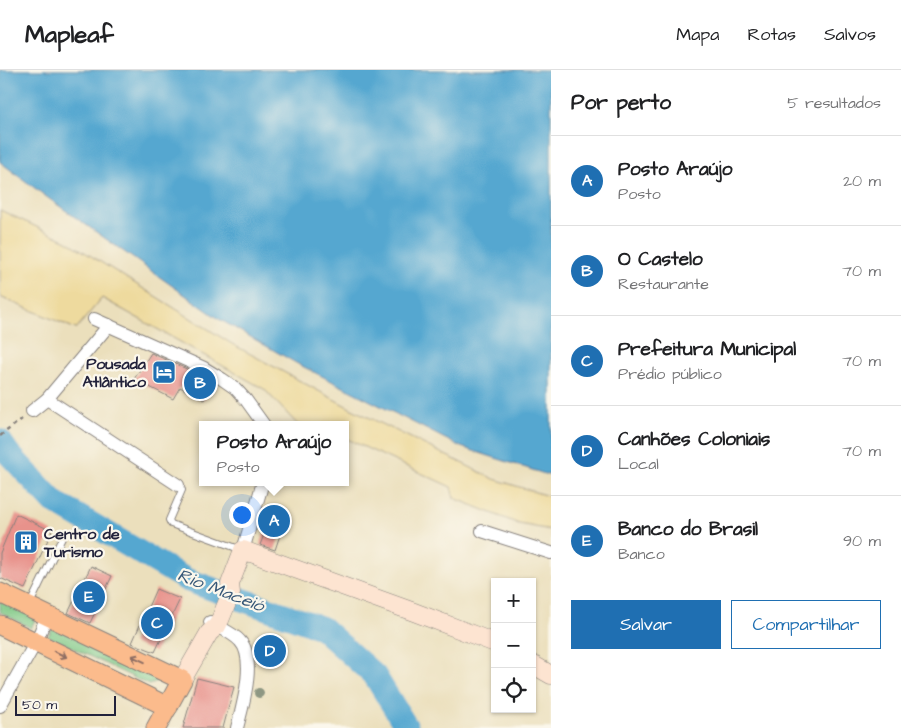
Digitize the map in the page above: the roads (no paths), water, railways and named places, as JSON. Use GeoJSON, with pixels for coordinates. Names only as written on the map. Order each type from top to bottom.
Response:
{"type":"FeatureCollection","features":[{"type":"Feature","properties":{"kind":"main road"},"geometry":{"type":"LineString","coordinates":[[156,728],[213,624],[243,550],[491,641]]}},
{"type":"Feature","properties":{"kind":"main road"},"geometry":{"type":"LineString","coordinates":[[0,593],[182,680]]}},
{"type":"Feature","properties":{"kind":"main road"},"geometry":{"type":"LineString","coordinates":[[0,625],[168,707]]}},
{"type":"Feature","properties":{"kind":"main road"},"geometry":{"type":"LineString","coordinates":[[536,666],[551,675]]}},
{"type":"Feature","properties":{"kind":"street"},"geometry":{"type":"LineString","coordinates":[[94,320],[204,368],[235,388],[261,421]]}},
{"type":"Feature","properties":{"kind":"street"},"geometry":{"type":"LineString","coordinates":[[32,411],[47,399],[109,325]]}},
{"type":"Feature","properties":{"kind":"street"},"geometry":{"type":"LineString","coordinates":[[47,399],[178,485]]}},
{"type":"Feature","properties":{"kind":"street"},"geometry":{"type":"LineString","coordinates":[[243,550],[262,486]]}},
{"type":"Feature","properties":{"kind":"street"},"geometry":{"type":"LineString","coordinates":[[482,531],[551,553]]}},
{"type":"Feature","properties":{"kind":"street"},"geometry":{"type":"LineString","coordinates":[[0,706],[36,642],[47,616]]}},
{"type":"Feature","properties":{"kind":"street"},"geometry":{"type":"LineString","coordinates":[[213,624],[241,641],[245,652],[248,679],[237,728]]}},
{"type":"Feature","properties":{"kind":"lane"},"geometry":{"type":"LineString","coordinates":[[178,485],[182,490],[169,520],[171,524],[243,550]]}},
{"type":"Feature","properties":{"kind":"lane"},"geometry":{"type":"LineString","coordinates":[[28,607],[63,536]]}},
{"type":"Feature","properties":{"kind":"water"},"geometry":{"type":"Polygon","coordinates":[[[0,70],[551,70],[551,476],[461,447],[296,363],[219,319],[48,198],[0,162],[0,70]]]}},
{"type":"Feature","properties":{"kind":"waterway","name":"Rio Maceió"},"geometry":{"type":"LineString","coordinates":[[0,441],[9,454],[54,502],[187,580],[322,628],[375,676],[407,728]]}},
{"type":"Feature","properties":{"kind":"place","name":"Pousada Atlântico"},"geometry":{"type":"Point","coordinates":[164,372]}},
{"type":"Feature","properties":{"kind":"place","name":"O Castelo"},"geometry":{"type":"Point","coordinates":[200,383]}},
{"type":"Feature","properties":{"kind":"place","name":"Posto Araújo"},"geometry":{"type":"Point","coordinates":[274,521]}},
{"type":"Feature","properties":{"kind":"place","name":"Centro de Turismo"},"geometry":{"type":"Point","coordinates":[26,542]}},
{"type":"Feature","properties":{"kind":"place","name":"Banco do Brasil"},"geometry":{"type":"Point","coordinates":[89,597]}},
{"type":"Feature","properties":{"kind":"place","name":"Prefeitura Municipal"},"geometry":{"type":"Point","coordinates":[157,623]}},
{"type":"Feature","properties":{"kind":"place","name":"Canhões Coloniais"},"geometry":{"type":"Point","coordinates":[270,651]}}]}
